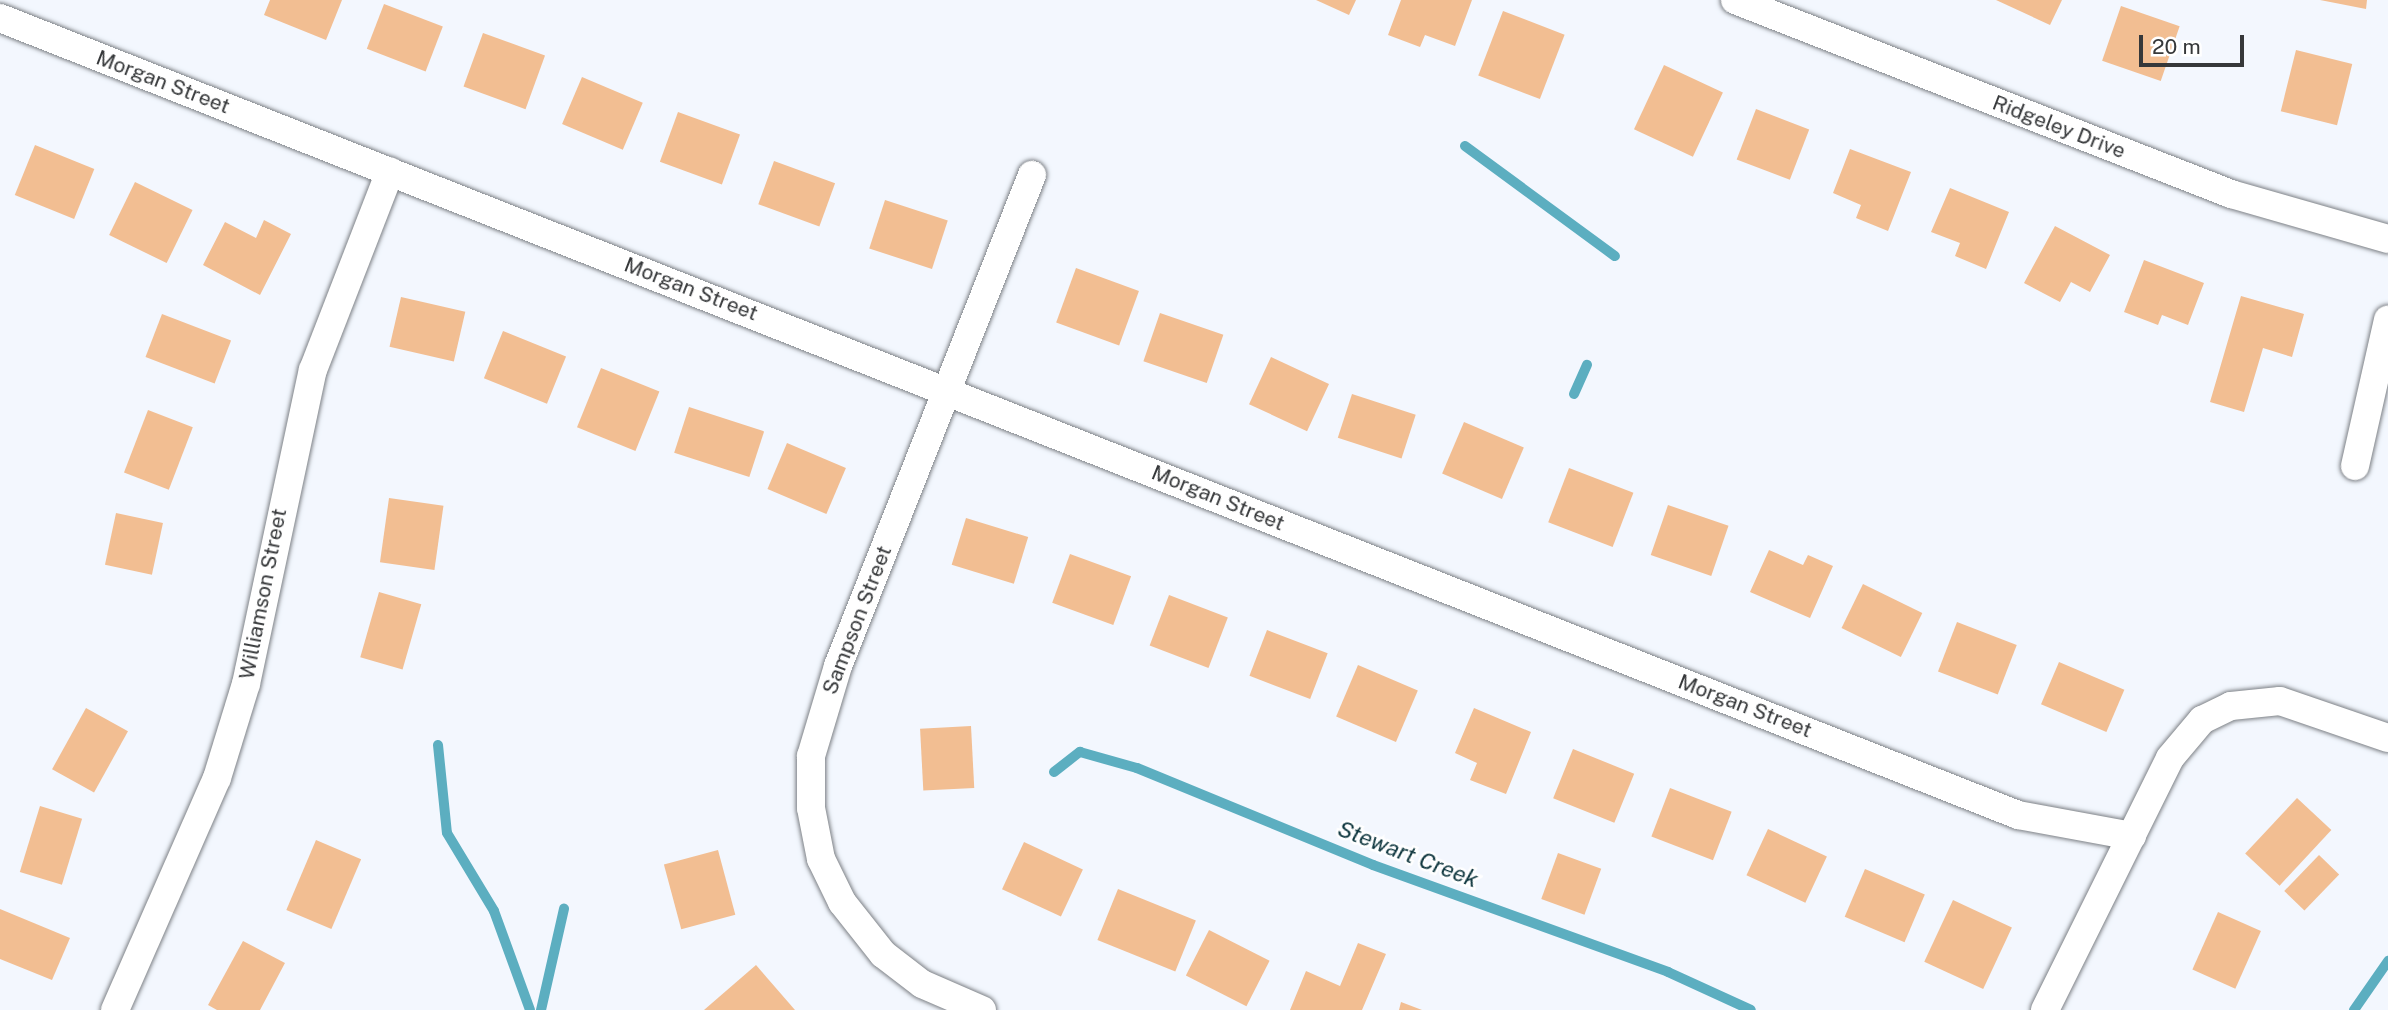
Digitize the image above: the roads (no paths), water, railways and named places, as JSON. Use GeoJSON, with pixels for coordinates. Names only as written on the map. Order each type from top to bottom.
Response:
{"type":"FeatureCollection","features":[{"type":"Feature","properties":{"kind":"street","name":"Ridgeley Drive"},"geometry":{"type":"LineString","coordinates":[[1735,0],[2231,194],[2388,239]]}},
{"type":"Feature","properties":{"kind":"street","name":"Morgan Street"},"geometry":{"type":"LineString","coordinates":[[0,18],[948,390],[2018,815],[2132,836]]}},
{"type":"Feature","properties":{"kind":"street","name":"Williamson Street"},"geometry":{"type":"LineString","coordinates":[[115,1010],[217,778],[246,684],[313,370],[390,171]]}},
{"type":"Feature","properties":{"kind":"street","name":"Sampson Street"},"geometry":{"type":"LineString","coordinates":[[982,1010],[922,984],[866,937],[821,859],[811,808],[814,734],[1032,175]]}},
{"type":"Feature","properties":{"kind":"street"},"geometry":{"type":"LineString","coordinates":[[2355,466],[2388,320]]}},
{"type":"Feature","properties":{"kind":"street"},"geometry":{"type":"LineString","coordinates":[[2045,1010],[2132,836],[2189,731],[2231,706],[2280,701],[2388,738]]}},
{"type":"Feature","properties":{"kind":"waterway"},"geometry":{"type":"LineString","coordinates":[[1465,146],[1615,256]]}},
{"type":"Feature","properties":{"kind":"waterway"},"geometry":{"type":"LineString","coordinates":[[1574,394],[1587,365]]}},
{"type":"Feature","properties":{"kind":"waterway"},"geometry":{"type":"LineString","coordinates":[[438,745],[447,833],[494,911],[530,1010]]}},
{"type":"Feature","properties":{"kind":"waterway","name":"Stewart Creek"},"geometry":{"type":"LineString","coordinates":[[1054,772],[1080,752],[1137,768],[1373,865],[1668,972],[1751,1010]]}},
{"type":"Feature","properties":{"kind":"waterway","name":"Stewart Creek"},"geometry":{"type":"LineString","coordinates":[[541,1010],[564,909]]}},
{"type":"Feature","properties":{"kind":"waterway","name":"Stewart Creek"},"geometry":{"type":"LineString","coordinates":[[2354,1010],[2388,961]]}}]}
